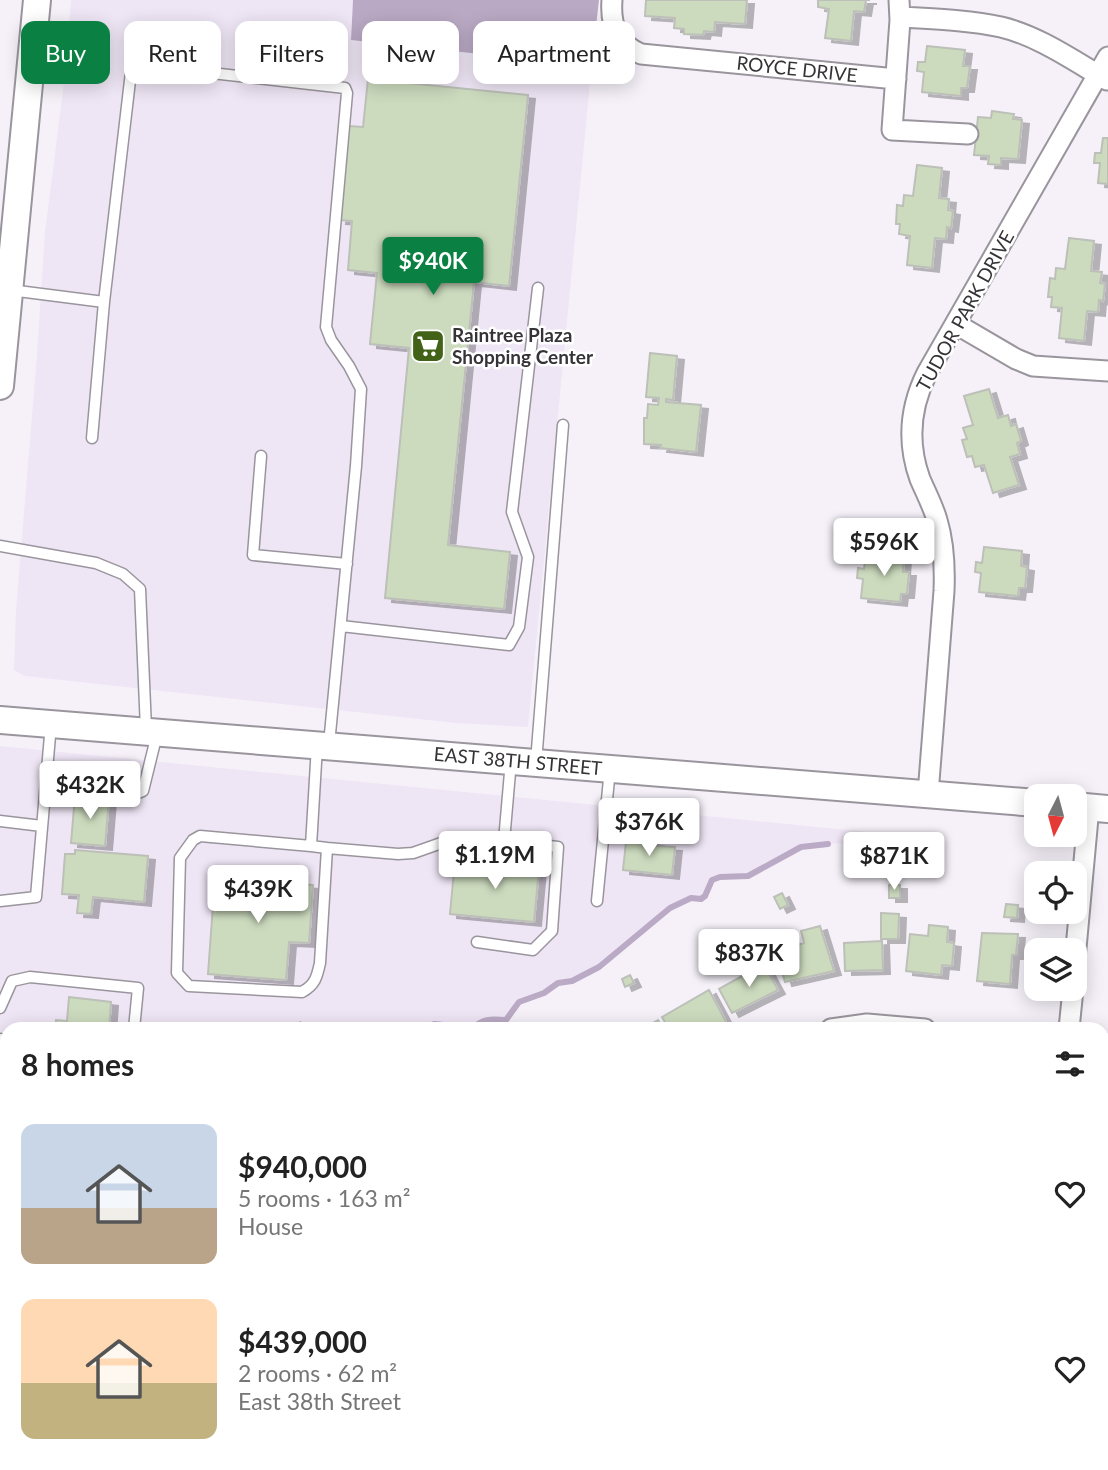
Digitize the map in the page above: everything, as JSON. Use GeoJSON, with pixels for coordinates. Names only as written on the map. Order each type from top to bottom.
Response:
{"type":"FeatureCollection","features":[{"type":"Feature","properties":{"kind":"main road"},"geometry":{"type":"LineString","coordinates":[[0,386],[37,0]]}},
{"type":"Feature","properties":{"kind":"main road","name":"EAST 38TH STREET"},"geometry":{"type":"LineString","coordinates":[[0,720],[1024,802]]}},
{"type":"Feature","properties":{"kind":"street","name":"ROYCE DRIVE"},"geometry":{"type":"LineString","coordinates":[[612,0],[611,23],[617,35],[629,49],[641,54],[896,79]]}},
{"type":"Feature","properties":{"kind":"street"},"geometry":{"type":"LineString","coordinates":[[968,134],[892,130],[899,8],[1009,30],[1054,49],[1103,78]]}},
{"type":"Feature","properties":{"kind":"street","name":"TUDOR PARK DRIVE"},"geometry":{"type":"LineString","coordinates":[[928,794],[944,591],[944,560],[936,516],[915,460],[912,420],[923,382],[1103,78],[1108,57]]}},
{"type":"Feature","properties":{"kind":"street"},"geometry":{"type":"LineString","coordinates":[[956,324],[1033,366],[1108,372]]}},
{"type":"Feature","properties":{"kind":"street"},"geometry":{"type":"LineString","coordinates":[[1077,938],[1090,807]]}},
{"type":"Feature","properties":{"kind":"street"},"geometry":{"type":"LineString","coordinates":[[1070,1022],[1072,1001]]}},
{"type":"Feature","properties":{"kind":"lane"},"geometry":{"type":"LineString","coordinates":[[92,438],[104,302],[131,72],[134,67],[139,65],[345,88],[347,93],[326,327],[361,390],[341,626],[311,846]]}},
{"type":"Feature","properties":{"kind":"lane"},"geometry":{"type":"LineString","coordinates":[[341,626],[509,645],[519,627],[528,557],[512,512],[538,288]]}},
{"type":"Feature","properties":{"kind":"lane"},"geometry":{"type":"LineString","coordinates":[[9,290],[104,302]]}},
{"type":"Feature","properties":{"kind":"lane"},"geometry":{"type":"LineString","coordinates":[[503,841],[523,761],[563,425]]}},
{"type":"Feature","properties":{"kind":"lane"},"geometry":{"type":"LineString","coordinates":[[261,456],[253,555],[347,564]]}},
{"type":"Feature","properties":{"kind":"lane"},"geometry":{"type":"LineString","coordinates":[[0,546],[96,563],[123,574],[140,589],[152,732],[143,791],[131,796],[46,786]]}},
{"type":"Feature","properties":{"kind":"lane"},"geometry":{"type":"LineString","coordinates":[[0,901],[36,897],[51,724]]}},
{"type":"Feature","properties":{"kind":"lane"},"geometry":{"type":"LineString","coordinates":[[597,901],[610,768]]}},
{"type":"Feature","properties":{"kind":"lane"},"geometry":{"type":"LineString","coordinates":[[0,821],[42,825]]}},
{"type":"Feature","properties":{"kind":"lane"},"geometry":{"type":"LineString","coordinates":[[327,848],[320,963],[317,978],[311,988],[302,992],[189,986],[181,979],[177,973],[180,858],[193,840],[200,836],[398,854],[413,853],[447,841],[465,839],[558,847],[552,931],[533,950],[477,942]]}},
{"type":"Feature","properties":{"kind":"lane"},"geometry":{"type":"LineString","coordinates":[[0,1008],[12,981],[30,977],[138,988],[135,1022]]}},
{"type":"Feature","properties":{"kind":"shaded area"},"geometry":{"type":"Polygon","coordinates":[[[71,0],[353,0],[351,40],[362,41],[362,84],[459,84],[459,52],[473,53],[473,84],[590,84],[528,727],[456,723],[25,676],[14,670],[16,610],[45,232],[64,84],[110,84],[110,21],[69,21],[71,0]]]}},
{"type":"Feature","properties":{"kind":"shaded area"},"geometry":{"type":"Polygon","coordinates":[[[353,0],[599,0],[597,21],[473,21],[473,53],[459,52],[459,21],[362,21],[362,41],[351,40],[353,0]]]}},
{"type":"Feature","properties":{"kind":"shaded area"},"geometry":{"type":"Polygon","coordinates":[[[0,746],[938,839],[802,847],[748,876],[719,877],[712,881],[701,899],[691,898],[670,908],[599,967],[519,1002],[506,1020],[0,1022],[0,746]]]}},
{"type":"Feature","properties":{"kind":"building"},"geometry":{"type":"Polygon","coordinates":[[[646,0],[747,0],[745,24],[715,22],[714,32],[704,31],[703,35],[684,34],[684,29],[674,28],[675,18],[645,16],[646,0]]]}},
{"type":"Feature","properties":{"kind":"building"},"geometry":{"type":"Polygon","coordinates":[[[818,0],[866,0],[864,12],[854,11],[851,41],[825,38],[829,9],[818,7],[818,0]]]}},
{"type":"Feature","properties":{"kind":"building"},"geometry":{"type":"Polygon","coordinates":[[[927,46],[965,50],[963,66],[970,66],[967,88],[961,88],[961,96],[922,92],[924,72],[917,71],[918,62],[925,62],[927,46]]]}},
{"type":"Feature","properties":{"kind":"building","name":"Raintree Plaza Shopping Center"},"geometry":{"type":"Polygon","coordinates":[[[367,84],[418,84],[528,95],[509,286],[474,282],[448,545],[510,552],[504,609],[385,598],[409,348],[370,344],[377,273],[348,270],[352,221],[339,220],[349,126],[363,127],[367,84]]]}},
{"type":"Feature","properties":{"kind":"building"},"geometry":{"type":"Polygon","coordinates":[[[992,111],[1014,114],[1013,119],[1022,120],[1018,159],[1001,158],[1001,165],[988,164],[989,156],[974,155],[978,117],[991,118],[992,111]]]}},
{"type":"Feature","properties":{"kind":"building"},"geometry":{"type":"Polygon","coordinates":[[[1103,138],[1108,138],[1108,184],[1098,183],[1100,163],[1094,163],[1095,153],[1101,153],[1103,138]]]}},
{"type":"Feature","properties":{"kind":"building"},"geometry":{"type":"Polygon","coordinates":[[[917,165],[942,168],[939,198],[949,199],[948,210],[953,211],[951,228],[947,227],[946,239],[935,238],[932,268],[907,265],[910,236],[899,234],[900,224],[896,224],[897,205],[903,206],[904,195],[913,196],[917,165]]]}},
{"type":"Feature","properties":{"kind":"building"},"geometry":{"type":"Polygon","coordinates":[[[1069,238],[1094,241],[1091,271],[1102,272],[1100,283],[1105,284],[1103,301],[1099,300],[1098,312],[1087,311],[1084,341],[1059,338],[1062,308],[1051,307],[1052,297],[1048,297],[1050,278],[1055,279],[1056,268],[1065,269],[1069,238]]]}},
{"type":"Feature","properties":{"kind":"building"},"geometry":{"type":"Polygon","coordinates":[[[650,353],[677,356],[673,400],[666,399],[666,402],[701,405],[696,452],[644,444],[644,418],[647,418],[648,404],[658,405],[659,398],[646,397],[650,353]]]}},
{"type":"Feature","properties":{"kind":"building"},"geometry":{"type":"Polygon","coordinates":[[[989,389],[998,418],[1008,415],[1011,426],[1016,424],[1021,441],[1017,443],[1020,454],[1010,457],[1019,485],[993,493],[984,465],[975,467],[972,456],[967,457],[962,440],[967,439],[963,428],[973,425],[964,396],[989,389]]]}},
{"type":"Feature","properties":{"kind":"building"},"geometry":{"type":"Polygon","coordinates":[[[984,547],[1022,551],[1021,566],[1027,567],[1025,588],[1019,588],[1018,596],[979,592],[981,573],[975,572],[976,562],[982,563],[984,547]]]}},
{"type":"Feature","properties":{"kind":"building"},"geometry":{"type":"Polygon","coordinates":[[[866,553],[904,557],[903,572],[909,572],[907,594],[901,594],[900,602],[861,598],[863,579],[857,578],[858,568],[864,569],[866,553]]]}},
{"type":"Feature","properties":{"kind":"building"},"geometry":{"type":"Polygon","coordinates":[[[75,796],[109,799],[105,846],[71,843],[75,796]]]}},
{"type":"Feature","properties":{"kind":"building"},"geometry":{"type":"Polygon","coordinates":[[[626,842],[657,842],[657,846],[675,847],[672,875],[623,870],[626,842]]]}},
{"type":"Feature","properties":{"kind":"building"},"geometry":{"type":"Polygon","coordinates":[[[75,850],[148,856],[144,902],[93,897],[91,914],[77,913],[79,895],[62,894],[65,854],[75,854],[75,850]]]}},
{"type":"Feature","properties":{"kind":"building"},"geometry":{"type":"Polygon","coordinates":[[[455,860],[539,868],[534,922],[450,914],[455,860]]]}},
{"type":"Feature","properties":{"kind":"building"},"geometry":{"type":"Polygon","coordinates":[[[235,875],[294,879],[294,884],[313,885],[309,943],[289,942],[286,980],[208,974],[215,878],[235,880],[235,875]]]}},
{"type":"Feature","properties":{"kind":"building"},"geometry":{"type":"Polygon","coordinates":[[[889,885],[900,885],[900,898],[889,898],[889,885]]]}},
{"type":"Feature","properties":{"kind":"building"},"geometry":{"type":"Polygon","coordinates":[[[782,893],[788,905],[780,909],[774,897],[782,893]]]}},
{"type":"Feature","properties":{"kind":"building"},"geometry":{"type":"Polygon","coordinates":[[[1006,904],[1018,905],[1017,918],[1004,917],[1006,904]]]}},
{"type":"Feature","properties":{"kind":"building"},"geometry":{"type":"Polygon","coordinates":[[[881,913],[899,914],[898,939],[881,939],[881,913]]]}},
{"type":"Feature","properties":{"kind":"building"},"geometry":{"type":"Polygon","coordinates":[[[929,925],[948,927],[947,942],[954,943],[952,966],[942,965],[941,975],[906,971],[910,934],[928,936],[929,925]]]}},
{"type":"Feature","properties":{"kind":"building"},"geometry":{"type":"Polygon","coordinates":[[[820,926],[834,971],[785,982],[776,951],[804,943],[801,931],[820,926]]]}},
{"type":"Feature","properties":{"kind":"building"},"geometry":{"type":"Polygon","coordinates":[[[982,933],[1018,934],[1016,955],[1012,955],[1010,984],[977,981],[982,933]]]}},
{"type":"Feature","properties":{"kind":"building"},"geometry":{"type":"Polygon","coordinates":[[[882,941],[883,970],[845,971],[844,943],[882,941]]]}},
{"type":"Feature","properties":{"kind":"building"},"geometry":{"type":"Polygon","coordinates":[[[764,964],[778,990],[732,1013],[719,989],[764,964]]]}},
{"type":"Feature","properties":{"kind":"building"},"geometry":{"type":"Polygon","coordinates":[[[630,975],[634,983],[625,987],[622,979],[630,975]]]}},
{"type":"Feature","properties":{"kind":"building"},"geometry":{"type":"Polygon","coordinates":[[[709,990],[726,1022],[665,1022],[662,1017],[709,990]]]}},
{"type":"Feature","properties":{"kind":"building"},"geometry":{"type":"Polygon","coordinates":[[[69,997],[111,1002],[110,1022],[56,1022],[67,1021],[69,997]]]}},
{"type":"Feature","properties":{"kind":"waterway"},"geometry":{"type":"LineString","coordinates":[[483,1022],[506,1020],[519,1002],[599,967],[670,908],[691,898],[701,899],[705,896],[712,880],[748,876],[801,847],[828,844]]}},
{"type":"Feature","properties":{"kind":"place","name":"Raintree Plaza Shopping Center"},"geometry":{"type":"Point","coordinates":[428,346]}}]}
